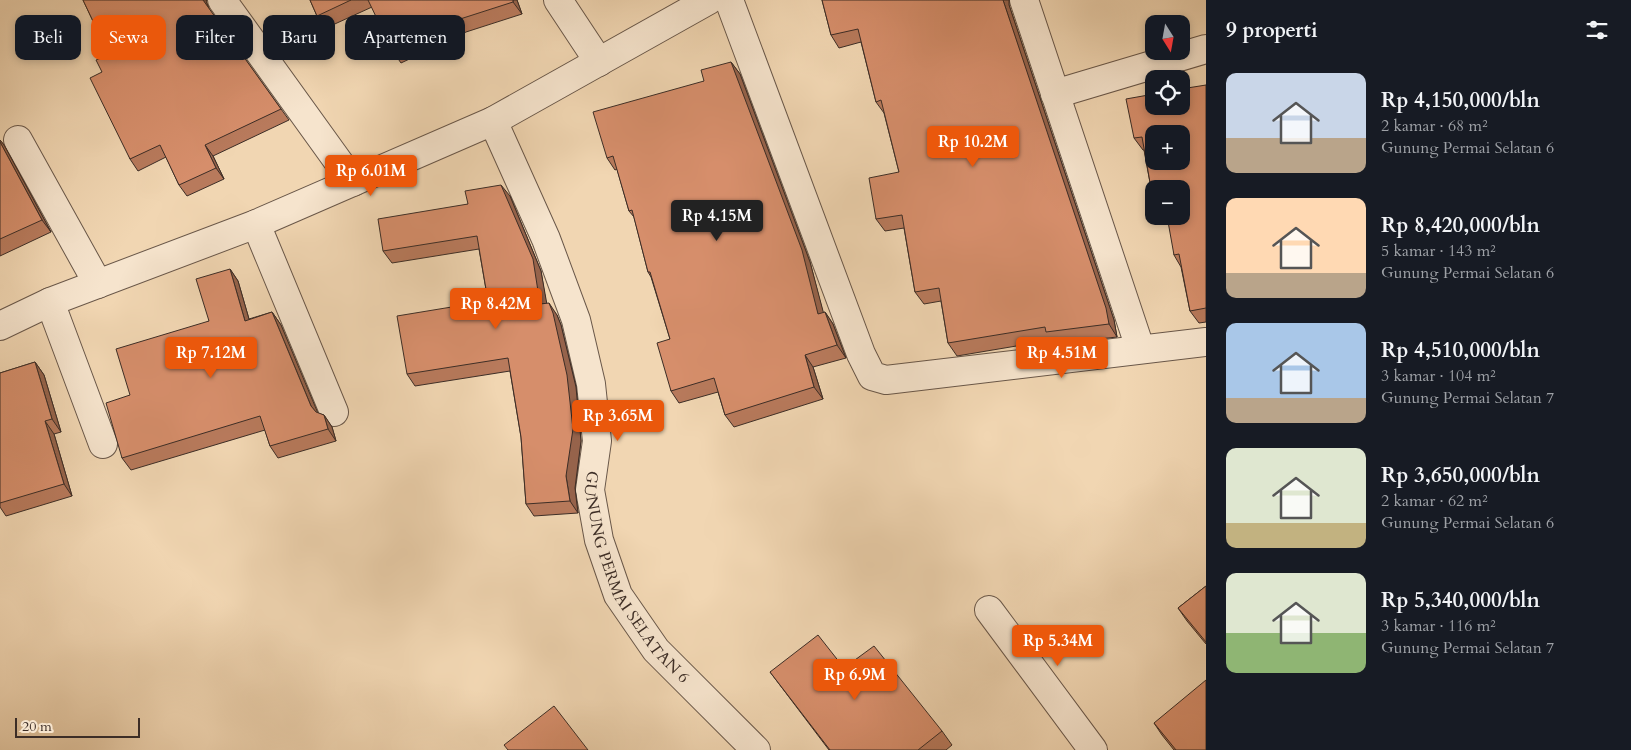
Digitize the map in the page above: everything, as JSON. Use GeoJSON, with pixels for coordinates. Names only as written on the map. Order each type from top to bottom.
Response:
{"type":"FeatureCollection","features":[{"type":"Feature","properties":{"kind":"street"},"geometry":{"type":"LineString","coordinates":[[222,0],[255,42],[353,182]]}},
{"type":"Feature","properties":{"kind":"street"},"geometry":{"type":"LineString","coordinates":[[558,0],[599,62]]}},
{"type":"Feature","properties":{"kind":"street"},"geometry":{"type":"LineString","coordinates":[[0,326],[50,302],[256,224],[493,121],[709,0]]}},
{"type":"Feature","properties":{"kind":"street"},"geometry":{"type":"LineString","coordinates":[[729,0],[861,354],[872,376],[886,380],[1140,348],[1206,342]]}},
{"type":"Feature","properties":{"kind":"street"},"geometry":{"type":"LineString","coordinates":[[1024,0],[1140,348]]}},
{"type":"Feature","properties":{"kind":"street"},"geometry":{"type":"LineString","coordinates":[[1055,94],[1206,48]]}},
{"type":"Feature","properties":{"kind":"street","name":"GUNUNG PERMAI SELATAN 6"},"geometry":{"type":"LineString","coordinates":[[493,121],[546,239],[576,320],[591,384],[597,441],[590,490],[599,540],[618,595],[656,650],[756,750]]}},
{"type":"Feature","properties":{"kind":"street"},"geometry":{"type":"LineString","coordinates":[[18,140],[98,284]]}},
{"type":"Feature","properties":{"kind":"street"},"geometry":{"type":"LineString","coordinates":[[256,224],[334,412]]}},
{"type":"Feature","properties":{"kind":"street"},"geometry":{"type":"LineString","coordinates":[[50,302],[103,444]]}},
{"type":"Feature","properties":{"kind":"street"},"geometry":{"type":"LineString","coordinates":[[990,610],[1093,750]]}},
{"type":"Feature","properties":{"kind":"building"},"geometry":{"type":"Polygon","coordinates":[[[83,0],[203,0],[214,15],[176,15],[176,60],[246,60],[281,109],[205,145],[216,168],[179,185],[160,145],[130,159],[90,78],[102,72],[96,60],[166,60],[166,15],[91,15],[91,17],[83,0]]]}},
{"type":"Feature","properties":{"kind":"building"},"geometry":{"type":"Polygon","coordinates":[[[310,0],[351,0],[319,15],[317,15],[310,0]]]}},
{"type":"Feature","properties":{"kind":"building"},"geometry":{"type":"Polygon","coordinates":[[[368,0],[513,0],[513,2],[465,17],[465,15],[375,15],[368,0]]]}},
{"type":"Feature","properties":{"kind":"building"},"geometry":{"type":"Polygon","coordinates":[[[822,0],[1003,0],[1106,308],[1109,324],[1046,332],[1045,327],[948,343],[939,288],[915,292],[902,215],[876,219],[869,178],[899,172],[881,100],[876,102],[858,29],[831,35],[822,0]]]}},
{"type":"Feature","properties":{"kind":"building"},"geometry":{"type":"Polygon","coordinates":[[[731,62],[802,250],[818,314],[825,312],[837,345],[805,355],[814,387],[725,415],[714,378],[671,391],[657,343],[670,339],[650,272],[648,272],[632,210],[629,211],[613,156],[607,158],[593,112],[704,81],[701,70],[731,62]]]}},
{"type":"Feature","properties":{"kind":"building"},"geometry":{"type":"Polygon","coordinates":[[[1206,85],[1206,308],[1190,311],[1179,254],[1174,255],[1169,225],[1190,225],[1190,180],[1150,180],[1148,170],[1190,170],[1190,125],[1145,125],[1145,154],[1142,137],[1134,138],[1126,99],[1145,96],[1145,115],[1190,115],[1190,88],[1206,85]]]}},
{"type":"Feature","properties":{"kind":"building"},"geometry":{"type":"Polygon","coordinates":[[[0,142],[42,220],[0,239],[0,142]]]}},
{"type":"Feature","properties":{"kind":"building"},"geometry":{"type":"Polygon","coordinates":[[[501,185],[533,259],[540,304],[549,303],[553,313],[567,375],[573,429],[566,476],[570,501],[526,504],[521,437],[508,358],[407,374],[397,316],[488,301],[477,236],[383,251],[378,219],[468,204],[465,191],[501,185]]]}},
{"type":"Feature","properties":{"kind":"building"},"geometry":{"type":"Polygon","coordinates":[[[230,269],[245,321],[272,312],[311,406],[316,412],[324,415],[328,429],[270,446],[260,416],[122,458],[106,403],[130,395],[116,349],[209,321],[196,279],[230,269]]]}},
{"type":"Feature","properties":{"kind":"building"},"geometry":{"type":"Polygon","coordinates":[[[35,362],[52,419],[45,421],[64,484],[0,503],[0,373],[35,362]]]}},
{"type":"Feature","properties":{"kind":"building"},"geometry":{"type":"Polygon","coordinates":[[[1206,586],[1206,642],[1178,608],[1206,586]]]}},
{"type":"Feature","properties":{"kind":"building"},"geometry":{"type":"Polygon","coordinates":[[[818,635],[844,668],[874,646],[942,731],[918,750],[830,750],[770,672],[818,635]]]}},
{"type":"Feature","properties":{"kind":"building"},"geometry":{"type":"Polygon","coordinates":[[[1206,680],[1206,750],[1176,750],[1154,723],[1206,680]]]}},
{"type":"Feature","properties":{"kind":"building"},"geometry":{"type":"Polygon","coordinates":[[[554,706],[588,750],[508,750],[504,745],[554,706]]]}}]}
